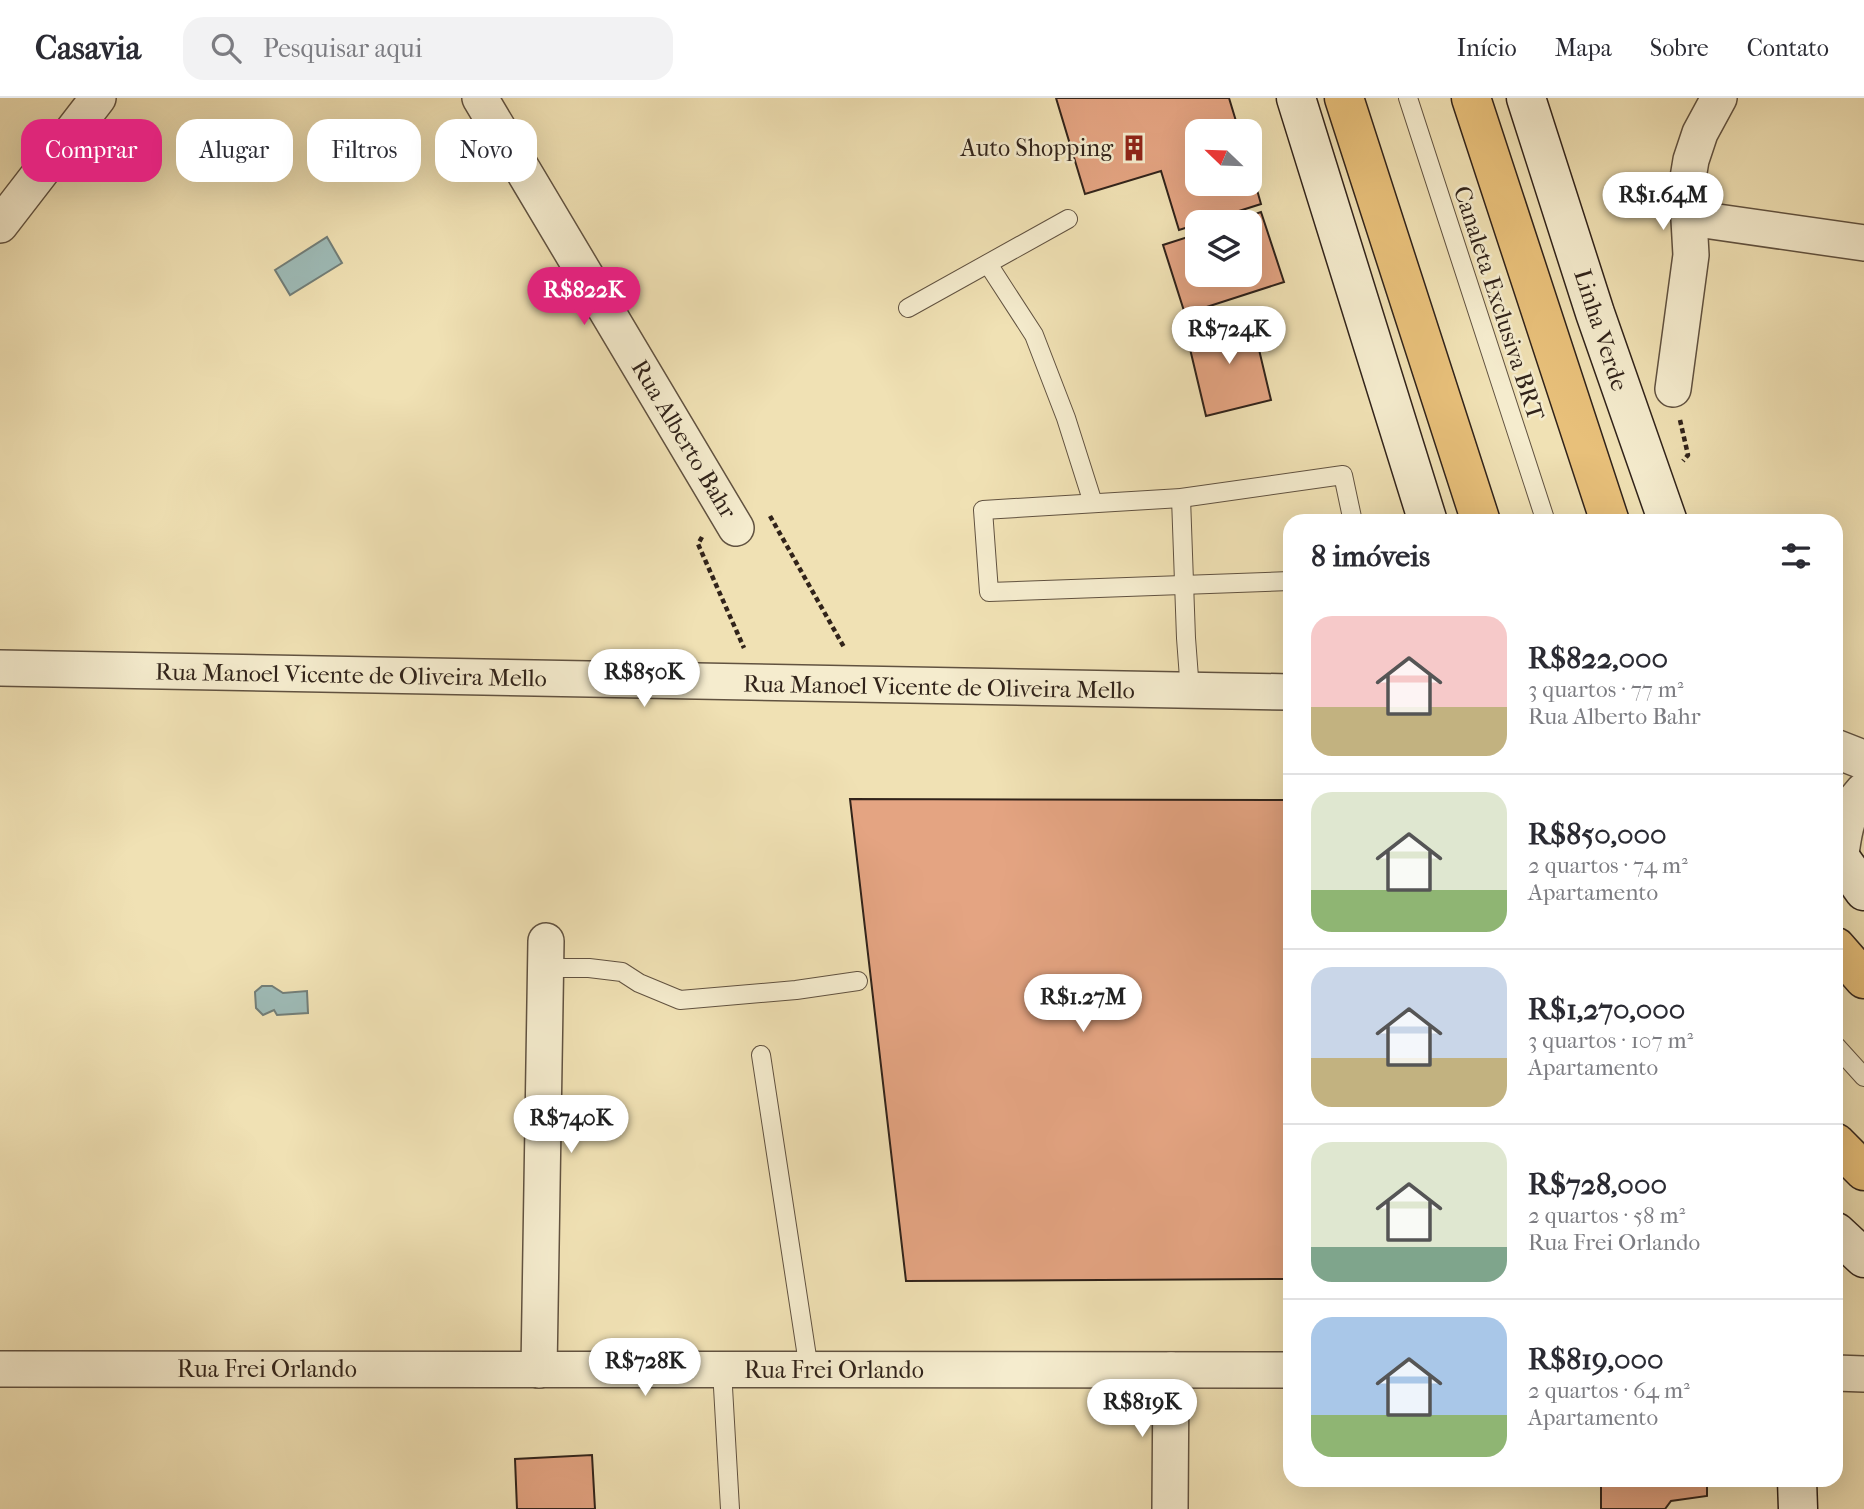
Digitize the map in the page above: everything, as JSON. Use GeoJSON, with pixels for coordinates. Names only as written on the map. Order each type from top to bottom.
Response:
{"type":"FeatureCollection","features":[{"type":"Feature","properties":{"kind":"highway"},"geometry":{"type":"LineString","coordinates":[[1344,98],[1478,514]]}},
{"type":"Feature","properties":{"kind":"highway"},"geometry":{"type":"LineString","coordinates":[[1471,98],[1607,514]]}},
{"type":"Feature","properties":{"kind":"highway"},"geometry":{"type":"LineString","coordinates":[[1843,955],[1864,979]]}},
{"type":"Feature","properties":{"kind":"highway"},"geometry":{"type":"LineString","coordinates":[[1843,1150],[1864,1171]]}},
{"type":"Feature","properties":{"kind":"main road"},"geometry":{"type":"LineString","coordinates":[[1296,98],[1426,514]]}},
{"type":"Feature","properties":{"kind":"main road","name":"Linha Verde"},"geometry":{"type":"LineString","coordinates":[[1526,98],[1615,373],[1665,514]]}},
{"type":"Feature","properties":{"kind":"main road"},"geometry":{"type":"LineString","coordinates":[[1843,752],[1864,760]]}},
{"type":"Feature","properties":{"kind":"main road"},"geometry":{"type":"LineString","coordinates":[[1843,823],[1852,805],[1864,792]]}},
{"type":"Feature","properties":{"kind":"main road"},"geometry":{"type":"LineString","coordinates":[[1843,863],[1864,891]]}},
{"type":"Feature","properties":{"kind":"main road"},"geometry":{"type":"LineString","coordinates":[[1843,1238],[1864,1258]]}},
{"type":"Feature","properties":{"kind":"main road"},"geometry":{"type":"LineString","coordinates":[[1797,1487],[1798,1509]]}},
{"type":"Feature","properties":{"kind":"street"},"geometry":{"type":"LineString","coordinates":[[0,225],[98,98]]}},
{"type":"Feature","properties":{"kind":"street","name":"Rua Alberto Bahr"},"geometry":{"type":"LineString","coordinates":[[480,98],[733,521]]}},
{"type":"Feature","properties":{"kind":"street"},"geometry":{"type":"LineString","coordinates":[[1673,389],[1689,281],[1690,218],[1687,184],[1691,160],[1700,134],[1719,98]]}},
{"type":"Feature","properties":{"kind":"street"},"geometry":{"type":"LineString","coordinates":[[1690,218],[1864,243]]}},
{"type":"Feature","properties":{"kind":"street","name":"Rua Manoel Vicente de Oliveira Mello"},"geometry":{"type":"LineString","coordinates":[[0,668],[1283,692]]}},
{"type":"Feature","properties":{"kind":"street"},"geometry":{"type":"LineString","coordinates":[[539,1370],[547,955]]}},
{"type":"Feature","properties":{"kind":"street","name":"Rua Frei Orlando"},"geometry":{"type":"LineString","coordinates":[[0,1369],[1283,1370]]}},
{"type":"Feature","properties":{"kind":"street"},"geometry":{"type":"LineString","coordinates":[[1170,1509],[1171,1370]]}},
{"type":"Feature","properties":{"kind":"street"},"geometry":{"type":"LineString","coordinates":[[1843,1373],[1864,1374]]}},
{"type":"Feature","properties":{"kind":"lane","name":"Canaleta Exclusiva BRT"},"geometry":{"type":"LineString","coordinates":[[1408,98],[1543,514]]}},
{"type":"Feature","properties":{"kind":"lane"},"geometry":{"type":"LineString","coordinates":[[908,308],[1068,219]]}},
{"type":"Feature","properties":{"kind":"lane"},"geometry":{"type":"LineString","coordinates":[[988,264],[1034,335],[1066,418],[1093,503]]}},
{"type":"Feature","properties":{"kind":"lane"},"geometry":{"type":"LineString","coordinates":[[1283,581],[989,592],[983,510],[1181,498],[1343,475],[1351,514]]}},
{"type":"Feature","properties":{"kind":"lane"},"geometry":{"type":"LineString","coordinates":[[1181,498],[1185,638],[1190,691]]}},
{"type":"Feature","properties":{"kind":"lane"},"geometry":{"type":"LineString","coordinates":[[547,955],[589,968],[622,972],[639,983],[680,1000],[796,990],[858,981]]}},
{"type":"Feature","properties":{"kind":"lane"},"geometry":{"type":"LineString","coordinates":[[1843,1054],[1864,1077]]}},
{"type":"Feature","properties":{"kind":"lane"},"geometry":{"type":"LineString","coordinates":[[761,1055],[809,1370]]}},
{"type":"Feature","properties":{"kind":"lane"},"geometry":{"type":"LineString","coordinates":[[722,1370],[730,1509]]}},
{"type":"Feature","properties":{"kind":"path"},"geometry":{"type":"LineString","coordinates":[[760,684],[698,544],[707,528],[733,521],[742,508],[763,505],[866,686]]}},
{"type":"Feature","properties":{"kind":"water"},"geometry":{"type":"Polygon","coordinates":[[[327,237],[342,263],[290,295],[275,270],[327,237]]]}},
{"type":"Feature","properties":{"kind":"water"},"geometry":{"type":"Polygon","coordinates":[[[262,986],[272,986],[283,993],[307,991],[308,1013],[277,1015],[274,1010],[263,1015],[256,1008],[255,992],[262,986]]]}},
{"type":"Feature","properties":{"kind":"building","name":"Auto Shopping"},"geometry":{"type":"Polygon","coordinates":[[[1056,98],[1229,98],[1235,119],[1185,119],[1185,196],[1259,196],[1261,204],[1242,210],[1185,210],[1185,228],[1179,230],[1161,171],[1085,194],[1056,98]]]}},
{"type":"Feature","properties":{"kind":"building"},"geometry":{"type":"Polygon","coordinates":[[[1262,215],[1284,282],[1185,314],[1163,245],[1185,238],[1185,287],[1262,287],[1262,215]]]}},
{"type":"Feature","properties":{"kind":"building"},"geometry":{"type":"Polygon","coordinates":[[[1251,316],[1271,400],[1206,416],[1186,332],[1251,316]]]}},
{"type":"Feature","properties":{"kind":"building"},"geometry":{"type":"Polygon","coordinates":[[[850,799],[1283,800],[1283,1279],[906,1281],[850,799]]]}},
{"type":"Feature","properties":{"kind":"building"},"geometry":{"type":"Polygon","coordinates":[[[592,1455],[595,1509],[517,1509],[515,1459],[592,1455]]]}},
{"type":"Feature","properties":{"kind":"building"},"geometry":{"type":"Polygon","coordinates":[[[1601,1487],[1707,1487],[1707,1496],[1671,1501],[1665,1509],[1601,1509],[1601,1487]]]}},
{"type":"Feature","properties":{"kind":"place","name":"Auto Shopping"},"geometry":{"type":"Point","coordinates":[1134,148]}}]}
